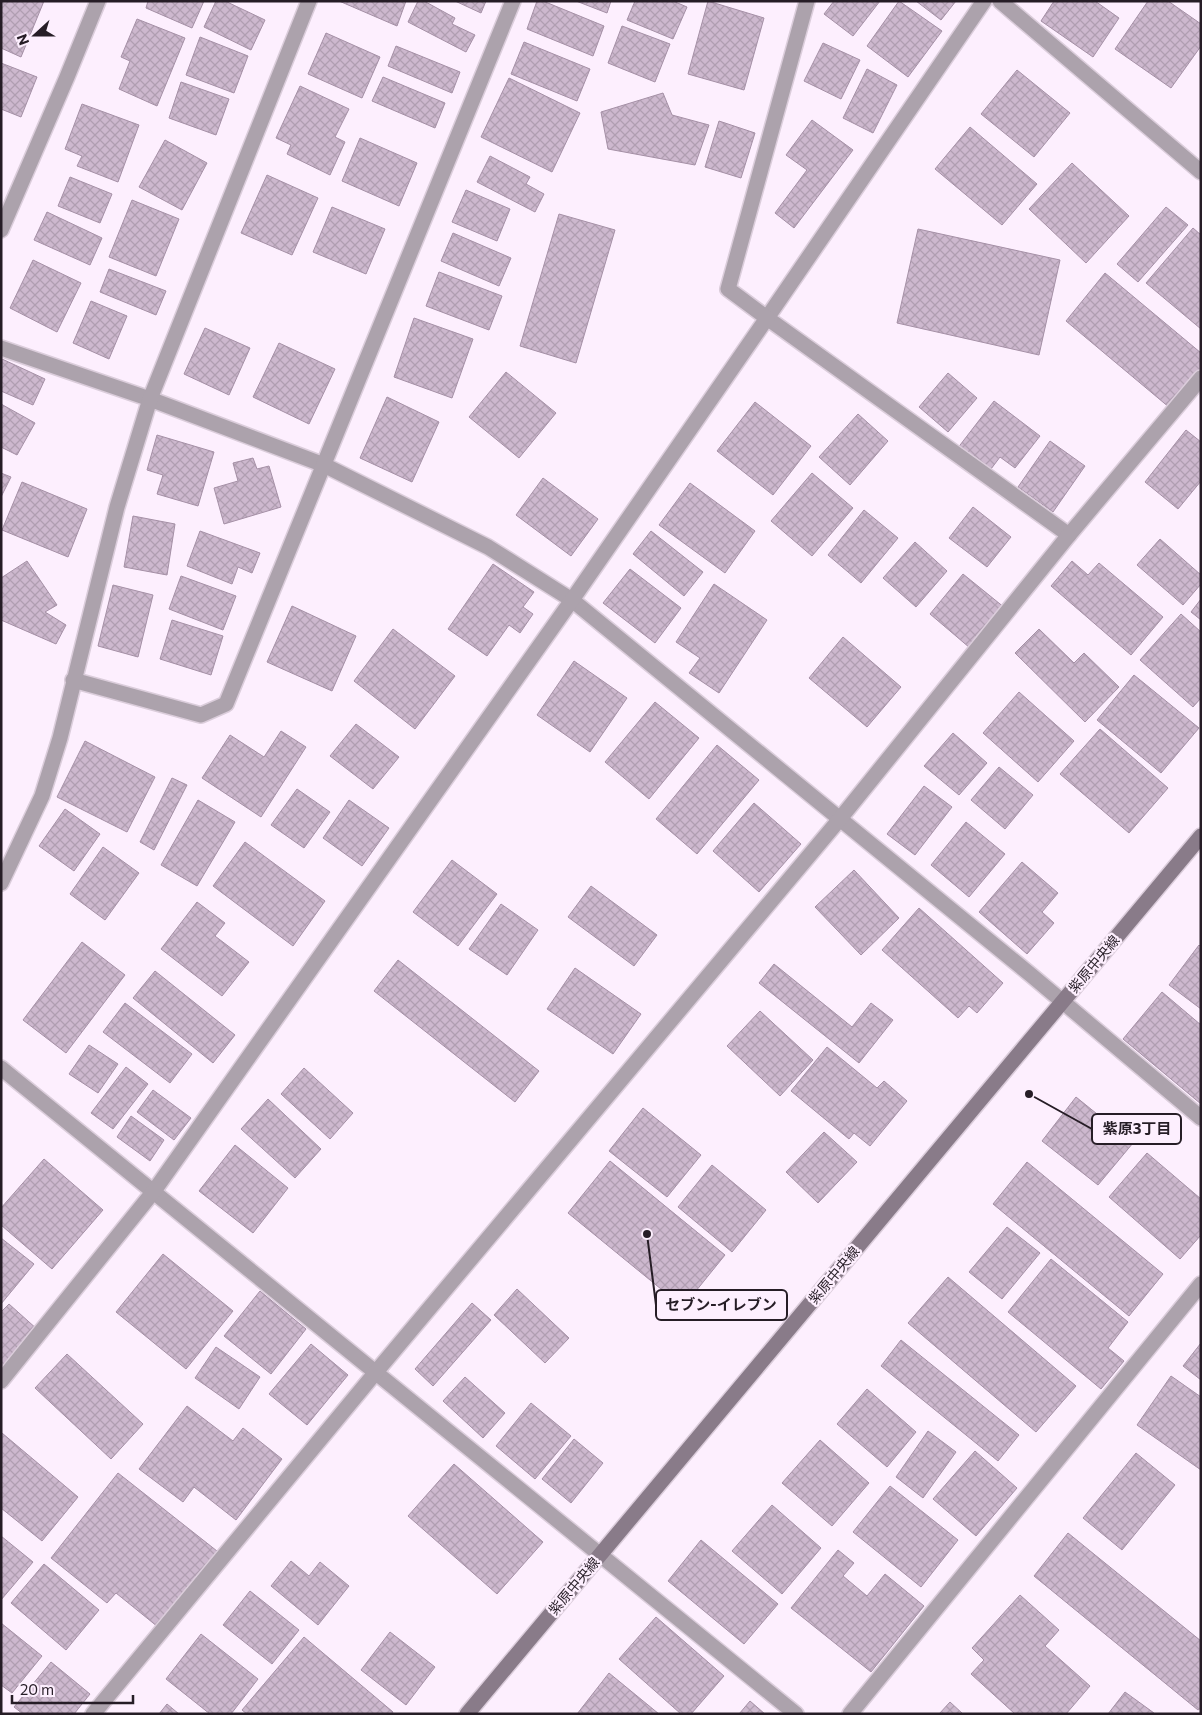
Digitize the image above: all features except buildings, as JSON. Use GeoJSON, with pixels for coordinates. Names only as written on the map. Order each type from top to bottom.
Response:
{"type":"FeatureCollection","features":[{"type":"Feature","properties":{"kind":"street"},"geometry":{"type":"LineString","coordinates":[[1,230],[98,1]]}},
{"type":"Feature","properties":{"kind":"street"},"geometry":{"type":"LineString","coordinates":[[1,883],[42,796],[60,738],[73,680],[118,507],[150,399],[309,1]]}},
{"type":"Feature","properties":{"kind":"street"},"geometry":{"type":"LineString","coordinates":[[73,680],[202,715],[226,704],[513,1]]}},
{"type":"Feature","properties":{"kind":"street"},"geometry":{"type":"LineString","coordinates":[[807,1],[728,289],[1069,535]]}},
{"type":"Feature","properties":{"kind":"street"},"geometry":{"type":"LineString","coordinates":[[1,1382],[154,1191],[572,600],[984,1]]}},
{"type":"Feature","properties":{"kind":"street"},"geometry":{"type":"LineString","coordinates":[[1000,1],[1201,172]]}},
{"type":"Feature","properties":{"kind":"street"},"geometry":{"type":"LineString","coordinates":[[1,348],[150,399],[324,465],[488,547],[572,600],[1201,1118]]}},
{"type":"Feature","properties":{"kind":"street"},"geometry":{"type":"LineString","coordinates":[[93,1714],[376,1372],[839,820],[1069,535],[1201,378]]}},
{"type":"Feature","properties":{"kind":"street","name":"紫原中央線"},"geometry":{"type":"LineString","coordinates":[[467,1714],[1201,836]]}},
{"type":"Feature","properties":{"kind":"street"},"geometry":{"type":"LineString","coordinates":[[1,1068],[796,1714]]}},
{"type":"Feature","properties":{"kind":"street"},"geometry":{"type":"LineString","coordinates":[[850,1714],[1201,1284]]}},
{"type":"Feature","properties":{"kind":"place","name":"紫原3丁目"},"geometry":{"type":"Point","coordinates":[1029,1094]}},
{"type":"Feature","properties":{"kind":"place","name":"セブン-イレブン"},"geometry":{"type":"Point","coordinates":[647,1234]}}]}
